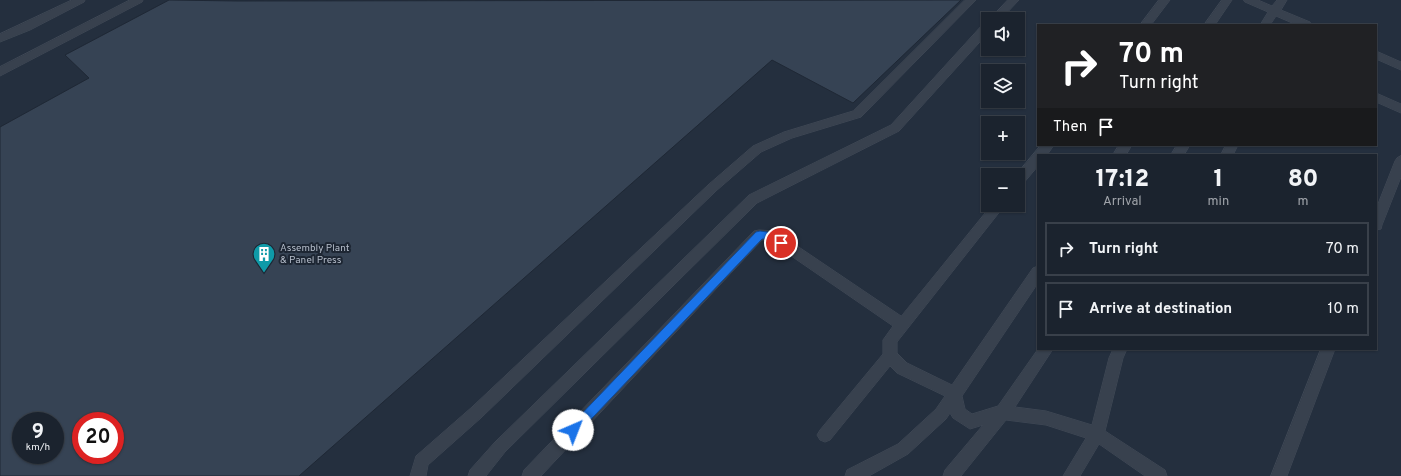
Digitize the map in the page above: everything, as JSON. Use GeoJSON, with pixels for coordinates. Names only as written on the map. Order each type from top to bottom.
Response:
{"type":"FeatureCollection","features":[{"type":"Feature","properties":{"kind":"lane"},"geometry":{"type":"LineString","coordinates":[[0,38],[26,28],[80,0]]}},
{"type":"Feature","properties":{"kind":"lane"},"geometry":{"type":"LineString","coordinates":[[0,72],[138,0]]}},
{"type":"Feature","properties":{"kind":"lane"},"geometry":{"type":"LineString","coordinates":[[418,476],[421,461],[477,412],[712,188],[757,149],[788,134],[857,114],[971,0]]}},
{"type":"Feature","properties":{"kind":"lane"},"geometry":{"type":"LineString","coordinates":[[1002,12],[1014,0]]}},
{"type":"Feature","properties":{"kind":"lane"},"geometry":{"type":"LineString","coordinates":[[1146,24],[1165,0]]}},
{"type":"Feature","properties":{"kind":"lane"},"geometry":{"type":"LineString","coordinates":[[1210,24],[1227,0]]}},
{"type":"Feature","properties":{"kind":"lane"},"geometry":{"type":"LineString","coordinates":[[1249,0],[1304,24]]}},
{"type":"Feature","properties":{"kind":"lane"},"geometry":{"type":"LineString","coordinates":[[1266,24],[1282,0]]}},
{"type":"Feature","properties":{"kind":"lane"},"geometry":{"type":"LineString","coordinates":[[476,476],[500,447],[753,199],[895,128],[981,34]]}},
{"type":"Feature","properties":{"kind":"lane"},"geometry":{"type":"LineString","coordinates":[[1377,55],[1401,66]]}},
{"type":"Feature","properties":{"kind":"lane"},"geometry":{"type":"LineString","coordinates":[[1377,98],[1401,109]]}},
{"type":"Feature","properties":{"kind":"lane"},"geometry":{"type":"LineString","coordinates":[[1041,154],[1047,146]]}},
{"type":"Feature","properties":{"kind":"lane"},"geometry":{"type":"LineString","coordinates":[[1025,173],[1037,158]]}},
{"type":"Feature","properties":{"kind":"lane"},"geometry":{"type":"LineString","coordinates":[[1377,222],[1401,161]]}},
{"type":"Feature","properties":{"kind":"lane"},"geometry":{"type":"LineString","coordinates":[[825,435],[890,356],[890,340],[993,212]]}},
{"type":"Feature","properties":{"kind":"lane"},"geometry":{"type":"LineString","coordinates":[[530,476],[760,235],[770,235],[903,325]]}},
{"type":"Feature","properties":{"kind":"lane"},"geometry":{"type":"LineString","coordinates":[[853,476],[903,449],[941,414],[1037,273]]}},
{"type":"Feature","properties":{"kind":"lane"},"geometry":{"type":"LineString","coordinates":[[951,476],[1003,412],[1045,350]]}},
{"type":"Feature","properties":{"kind":"lane"},"geometry":{"type":"LineString","coordinates":[[1071,476],[1097,434],[1116,358],[1120,350]]}},
{"type":"Feature","properties":{"kind":"lane"},"geometry":{"type":"LineString","coordinates":[[1279,476],[1328,350]]}},
{"type":"Feature","properties":{"kind":"lane"},"geometry":{"type":"LineString","coordinates":[[890,356],[902,368],[954,394]]}},
{"type":"Feature","properties":{"kind":"lane"},"geometry":{"type":"LineString","coordinates":[[954,394],[958,413],[970,422],[1003,412],[1046,418],[1097,434],[1159,476]]}},
{"type":"Feature","properties":{"kind":"building","name":"Assembly Plant & Panel Press"},"geometry":{"type":"Polygon","coordinates":[[[169,0],[961,0],[853,103],[772,60],[299,476],[0,476],[0,127],[89,78],[65,55],[169,0]]]}},
{"type":"Feature","properties":{"kind":"place","name":"Assembly Plant & Panel Press"},"geometry":{"type":"Point","coordinates":[264,274]}},
{"type":"Feature","properties":{"kind":"route"},"geometry":{"type":"LineString","coordinates":[[573,430],[760,235],[770,235],[781,243]]}}]}
